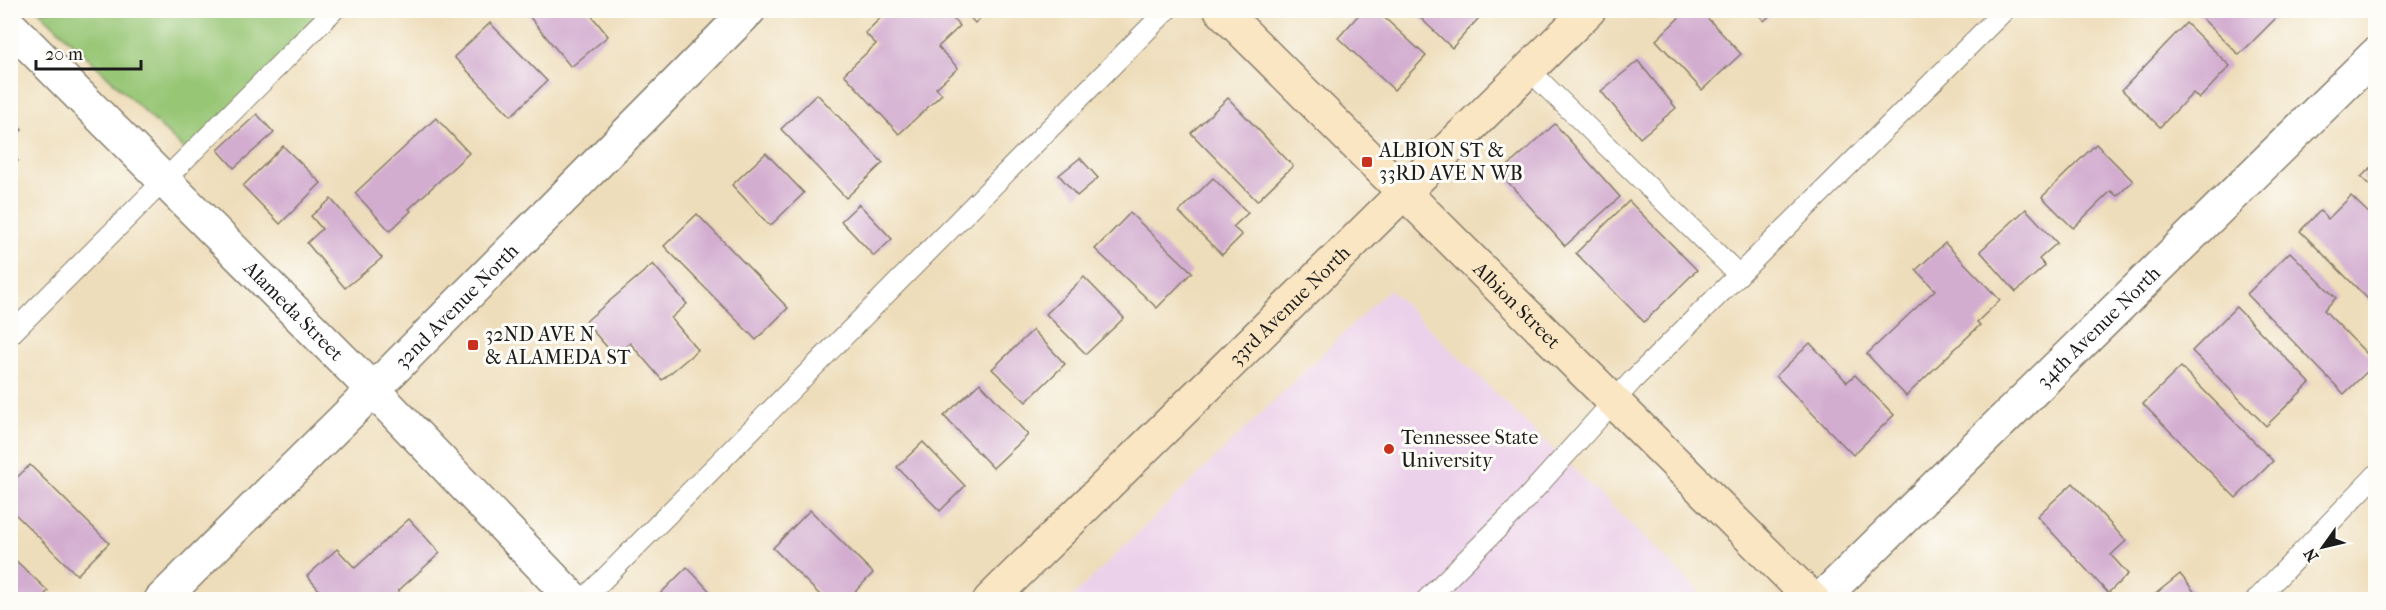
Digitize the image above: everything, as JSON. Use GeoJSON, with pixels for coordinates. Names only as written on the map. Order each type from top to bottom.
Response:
{"type":"FeatureCollection","features":[{"type":"Feature","properties":{"kind":"street","name":"32nd Avenue North"},"geometry":{"type":"LineString","coordinates":[[161,600],[373,390],[749,10]]}},
{"type":"Feature","properties":{"kind":"street","name":"Albion Street"},"geometry":{"type":"LineString","coordinates":[[1221,10],[1616,401],[1813,600]]}},
{"type":"Feature","properties":{"kind":"street","name":"33rd Avenue North"},"geometry":{"type":"LineString","coordinates":[[990,600],[1589,10]]}},
{"type":"Feature","properties":{"kind":"street","name":"Alameda Street"},"geometry":{"type":"LineString","coordinates":[[10,26],[373,390],[574,600]]}},
{"type":"Feature","properties":{"kind":"street","name":"34th Avenue North"},"geometry":{"type":"LineString","coordinates":[[1820,600],[2376,54]]}},
{"type":"Feature","properties":{"kind":"lane"},"geometry":{"type":"LineString","coordinates":[[10,335],[334,10]]}},
{"type":"Feature","properties":{"kind":"lane"},"geometry":{"type":"LineString","coordinates":[[583,600],[1167,10]]}},
{"type":"Feature","properties":{"kind":"lane"},"geometry":{"type":"LineString","coordinates":[[1426,600],[1516,510],[1632,381],[2005,10]]}},
{"type":"Feature","properties":{"kind":"lane"},"geometry":{"type":"LineString","coordinates":[[1529,70],[1739,275]]}},
{"type":"Feature","properties":{"kind":"lane"},"geometry":{"type":"LineString","coordinates":[[2256,600],[2376,475]]}},
{"type":"Feature","properties":{"kind":"shaded area","name":"Tennessee State University"},"geometry":{"type":"Polygon","coordinates":[[[1389,289],[1707,599],[1069,600],[1389,289]]]}},
{"type":"Feature","properties":{"kind":"green space"},"geometry":{"type":"Polygon","coordinates":[[[39,11],[334,11],[190,155],[39,11]]]}},
{"type":"Feature","properties":{"kind":"building"},"geometry":{"type":"Polygon","coordinates":[[[524,10],[587,10],[608,36],[571,67],[524,10]]]}},
{"type":"Feature","properties":{"kind":"building"},"geometry":{"type":"Polygon","coordinates":[[[889,10],[902,10],[907,16],[913,10],[945,10],[960,26],[938,47],[958,68],[936,88],[942,94],[899,134],[844,74],[876,44],[865,33],[889,10]]]}},
{"type":"Feature","properties":{"kind":"building"},"geometry":{"type":"Polygon","coordinates":[[[963,10],[989,10],[975,23],[963,10]]]}},
{"type":"Feature","properties":{"kind":"building"},"geometry":{"type":"Polygon","coordinates":[[[1363,10],[1376,10],[1426,56],[1394,90],[1338,38],[1363,10]]]}},
{"type":"Feature","properties":{"kind":"building"},"geometry":{"type":"Polygon","coordinates":[[[1412,10],[1486,10],[1452,48],[1412,10]]]}},
{"type":"Feature","properties":{"kind":"building"},"geometry":{"type":"Polygon","coordinates":[[[1687,10],[1700,10],[1741,54],[1702,90],[1656,40],[1687,10]]]}},
{"type":"Feature","properties":{"kind":"building"},"geometry":{"type":"Polygon","coordinates":[[[1755,10],[1776,10],[1764,21],[1755,10]]]}},
{"type":"Feature","properties":{"kind":"building"},"geometry":{"type":"Polygon","coordinates":[[[2200,10],[2284,10],[2239,55],[2197,13],[2200,10]]]}},
{"type":"Feature","properties":{"kind":"building"},"geometry":{"type":"Polygon","coordinates":[[[490,23],[547,81],[511,116],[454,57],[490,23]]]}},
{"type":"Feature","properties":{"kind":"building"},"geometry":{"type":"Polygon","coordinates":[[[2186,23],[2230,66],[2199,99],[2193,93],[2160,127],[2122,90],[2186,23]]]}},
{"type":"Feature","properties":{"kind":"building"},"geometry":{"type":"Polygon","coordinates":[[[1638,61],[1676,108],[1640,138],[1601,91],[1638,61]]]}},
{"type":"Feature","properties":{"kind":"building"},"geometry":{"type":"Polygon","coordinates":[[[817,94],[883,163],[846,198],[781,129],[817,94]]]}},
{"type":"Feature","properties":{"kind":"building"},"geometry":{"type":"Polygon","coordinates":[[[1228,98],[1293,166],[1257,201],[1191,133],[1228,98]]]}},
{"type":"Feature","properties":{"kind":"building"},"geometry":{"type":"Polygon","coordinates":[[[257,114],[274,133],[234,168],[218,150],[257,114]]]}},
{"type":"Feature","properties":{"kind":"building"},"geometry":{"type":"Polygon","coordinates":[[[10,118],[22,130],[10,141],[10,118]]]}},
{"type":"Feature","properties":{"kind":"building"},"geometry":{"type":"Polygon","coordinates":[[[436,118],[469,153],[409,209],[411,211],[390,231],[355,193],[436,118]]]}},
{"type":"Feature","properties":{"kind":"building"},"geometry":{"type":"Polygon","coordinates":[[[1555,124],[1620,197],[1565,246],[1500,173],[1555,124]]]}},
{"type":"Feature","properties":{"kind":"building"},"geometry":{"type":"Polygon","coordinates":[[[2096,144],[2133,181],[2117,196],[2111,191],[2073,228],[2042,197],[2096,144]]]}},
{"type":"Feature","properties":{"kind":"building"},"geometry":{"type":"Polygon","coordinates":[[[283,146],[321,183],[280,224],[243,186],[283,146]]]}},
{"type":"Feature","properties":{"kind":"building"},"geometry":{"type":"Polygon","coordinates":[[[10,153],[18,161],[10,168],[10,153]]]}},
{"type":"Feature","properties":{"kind":"building"},"geometry":{"type":"Polygon","coordinates":[[[766,153],[804,193],[770,226],[732,185],[766,153]]]}},
{"type":"Feature","properties":{"kind":"building"},"geometry":{"type":"Polygon","coordinates":[[[1080,158],[1098,178],[1077,196],[1059,175],[1080,158]]]}},
{"type":"Feature","properties":{"kind":"building"},"geometry":{"type":"Polygon","coordinates":[[[2376,163],[2376,191],[2361,177],[2376,163]]]}},
{"type":"Feature","properties":{"kind":"building"},"geometry":{"type":"Polygon","coordinates":[[[1213,178],[1248,213],[1233,227],[1242,235],[1222,255],[1179,212],[1213,178]]]}},
{"type":"Feature","properties":{"kind":"building"},"geometry":{"type":"Polygon","coordinates":[[[2351,196],[2376,220],[2376,300],[2372,303],[2300,231],[2320,211],[2328,219],[2351,196]]]}},
{"type":"Feature","properties":{"kind":"building"},"geometry":{"type":"Polygon","coordinates":[[[331,199],[382,258],[345,288],[307,243],[322,229],[311,216],[331,199]]]}},
{"type":"Feature","properties":{"kind":"building"},"geometry":{"type":"Polygon","coordinates":[[[1629,201],[1697,270],[1644,322],[1576,253],[1629,201]]]}},
{"type":"Feature","properties":{"kind":"building"},"geometry":{"type":"Polygon","coordinates":[[[859,204],[892,239],[874,256],[841,221],[859,204]]]}},
{"type":"Feature","properties":{"kind":"building"},"geometry":{"type":"Polygon","coordinates":[[[2026,209],[2057,243],[2039,259],[2045,266],[2016,292],[1980,251],[2026,209]]]}},
{"type":"Feature","properties":{"kind":"building"},"geometry":{"type":"Polygon","coordinates":[[[1130,213],[1192,272],[1157,308],[1095,249],[1130,213]]]}},
{"type":"Feature","properties":{"kind":"building"},"geometry":{"type":"Polygon","coordinates":[[[697,214],[788,308],[756,340],[664,246],[697,214]]]}},
{"type":"Feature","properties":{"kind":"building"},"geometry":{"type":"Polygon","coordinates":[[[1945,243],[2000,300],[1977,322],[1980,325],[1906,396],[1867,354],[1935,290],[1916,270],[1945,243]]]}},
{"type":"Feature","properties":{"kind":"building"},"geometry":{"type":"Polygon","coordinates":[[[2290,252],[2336,298],[2324,310],[2376,363],[2344,394],[2247,294],[2290,252]]]}},
{"type":"Feature","properties":{"kind":"building"},"geometry":{"type":"Polygon","coordinates":[[[653,264],[687,304],[671,318],[698,350],[662,380],[630,343],[615,356],[585,322],[653,264]]]}},
{"type":"Feature","properties":{"kind":"building"},"geometry":{"type":"Polygon","coordinates":[[[1084,277],[1124,318],[1086,354],[1046,314],[1084,277]]]}},
{"type":"Feature","properties":{"kind":"building"},"geometry":{"type":"Polygon","coordinates":[[[2236,307],[2310,383],[2266,426],[2192,351],[2236,307]]]}},
{"type":"Feature","properties":{"kind":"building"},"geometry":{"type":"Polygon","coordinates":[[[1033,330],[1065,364],[1026,402],[992,369],[1033,330]]]}},
{"type":"Feature","properties":{"kind":"building"},"geometry":{"type":"Polygon","coordinates":[[[1810,343],[1847,382],[1855,375],[1894,415],[1853,455],[1776,376],[1810,343]]]}},
{"type":"Feature","properties":{"kind":"building"},"geometry":{"type":"Polygon","coordinates":[[[2181,367],[2273,461],[2236,498],[2143,404],[2181,367]]]}},
{"type":"Feature","properties":{"kind":"building"},"geometry":{"type":"Polygon","coordinates":[[[980,383],[1028,435],[993,468],[944,416],[980,383]]]}},
{"type":"Feature","properties":{"kind":"building"},"geometry":{"type":"Polygon","coordinates":[[[923,442],[965,486],[940,511],[897,467],[923,442]]]}},
{"type":"Feature","properties":{"kind":"building"},"geometry":{"type":"Polygon","coordinates":[[[30,465],[109,543],[77,575],[10,509],[10,484],[30,465]]]}},
{"type":"Feature","properties":{"kind":"building"},"geometry":{"type":"Polygon","coordinates":[[[2073,483],[2126,541],[2111,555],[2128,574],[2108,593],[2037,516],[2073,483]]]}},
{"type":"Feature","properties":{"kind":"building"},"geometry":{"type":"Polygon","coordinates":[[[810,510],[873,573],[847,600],[825,600],[773,548],[810,510]]]}},
{"type":"Feature","properties":{"kind":"building"},"geometry":{"type":"Polygon","coordinates":[[[409,519],[440,553],[398,591],[406,600],[328,600],[307,576],[337,549],[355,568],[409,519]]]}},
{"type":"Feature","properties":{"kind":"building"},"geometry":{"type":"Polygon","coordinates":[[[12,557],[48,591],[40,600],[10,600],[12,557]]]}},
{"type":"Feature","properties":{"kind":"building"},"geometry":{"type":"Polygon","coordinates":[[[687,567],[718,600],[654,600],[687,567]]]}},
{"type":"Feature","properties":{"kind":"building"},"geometry":{"type":"Polygon","coordinates":[[[2180,574],[2201,600],[2148,600],[2180,574]]]}},
{"type":"Feature","properties":{"kind":"place","name":"ALBION ST & 33RD AVE N WB"},"geometry":{"type":"Point","coordinates":[1367,162]}},
{"type":"Feature","properties":{"kind":"place","name":"32ND AVE N & ALAMEDA ST"},"geometry":{"type":"Point","coordinates":[473,345]}},
{"type":"Feature","properties":{"kind":"place","name":"Tennessee State University"},"geometry":{"type":"Point","coordinates":[1389,449]}}]}
